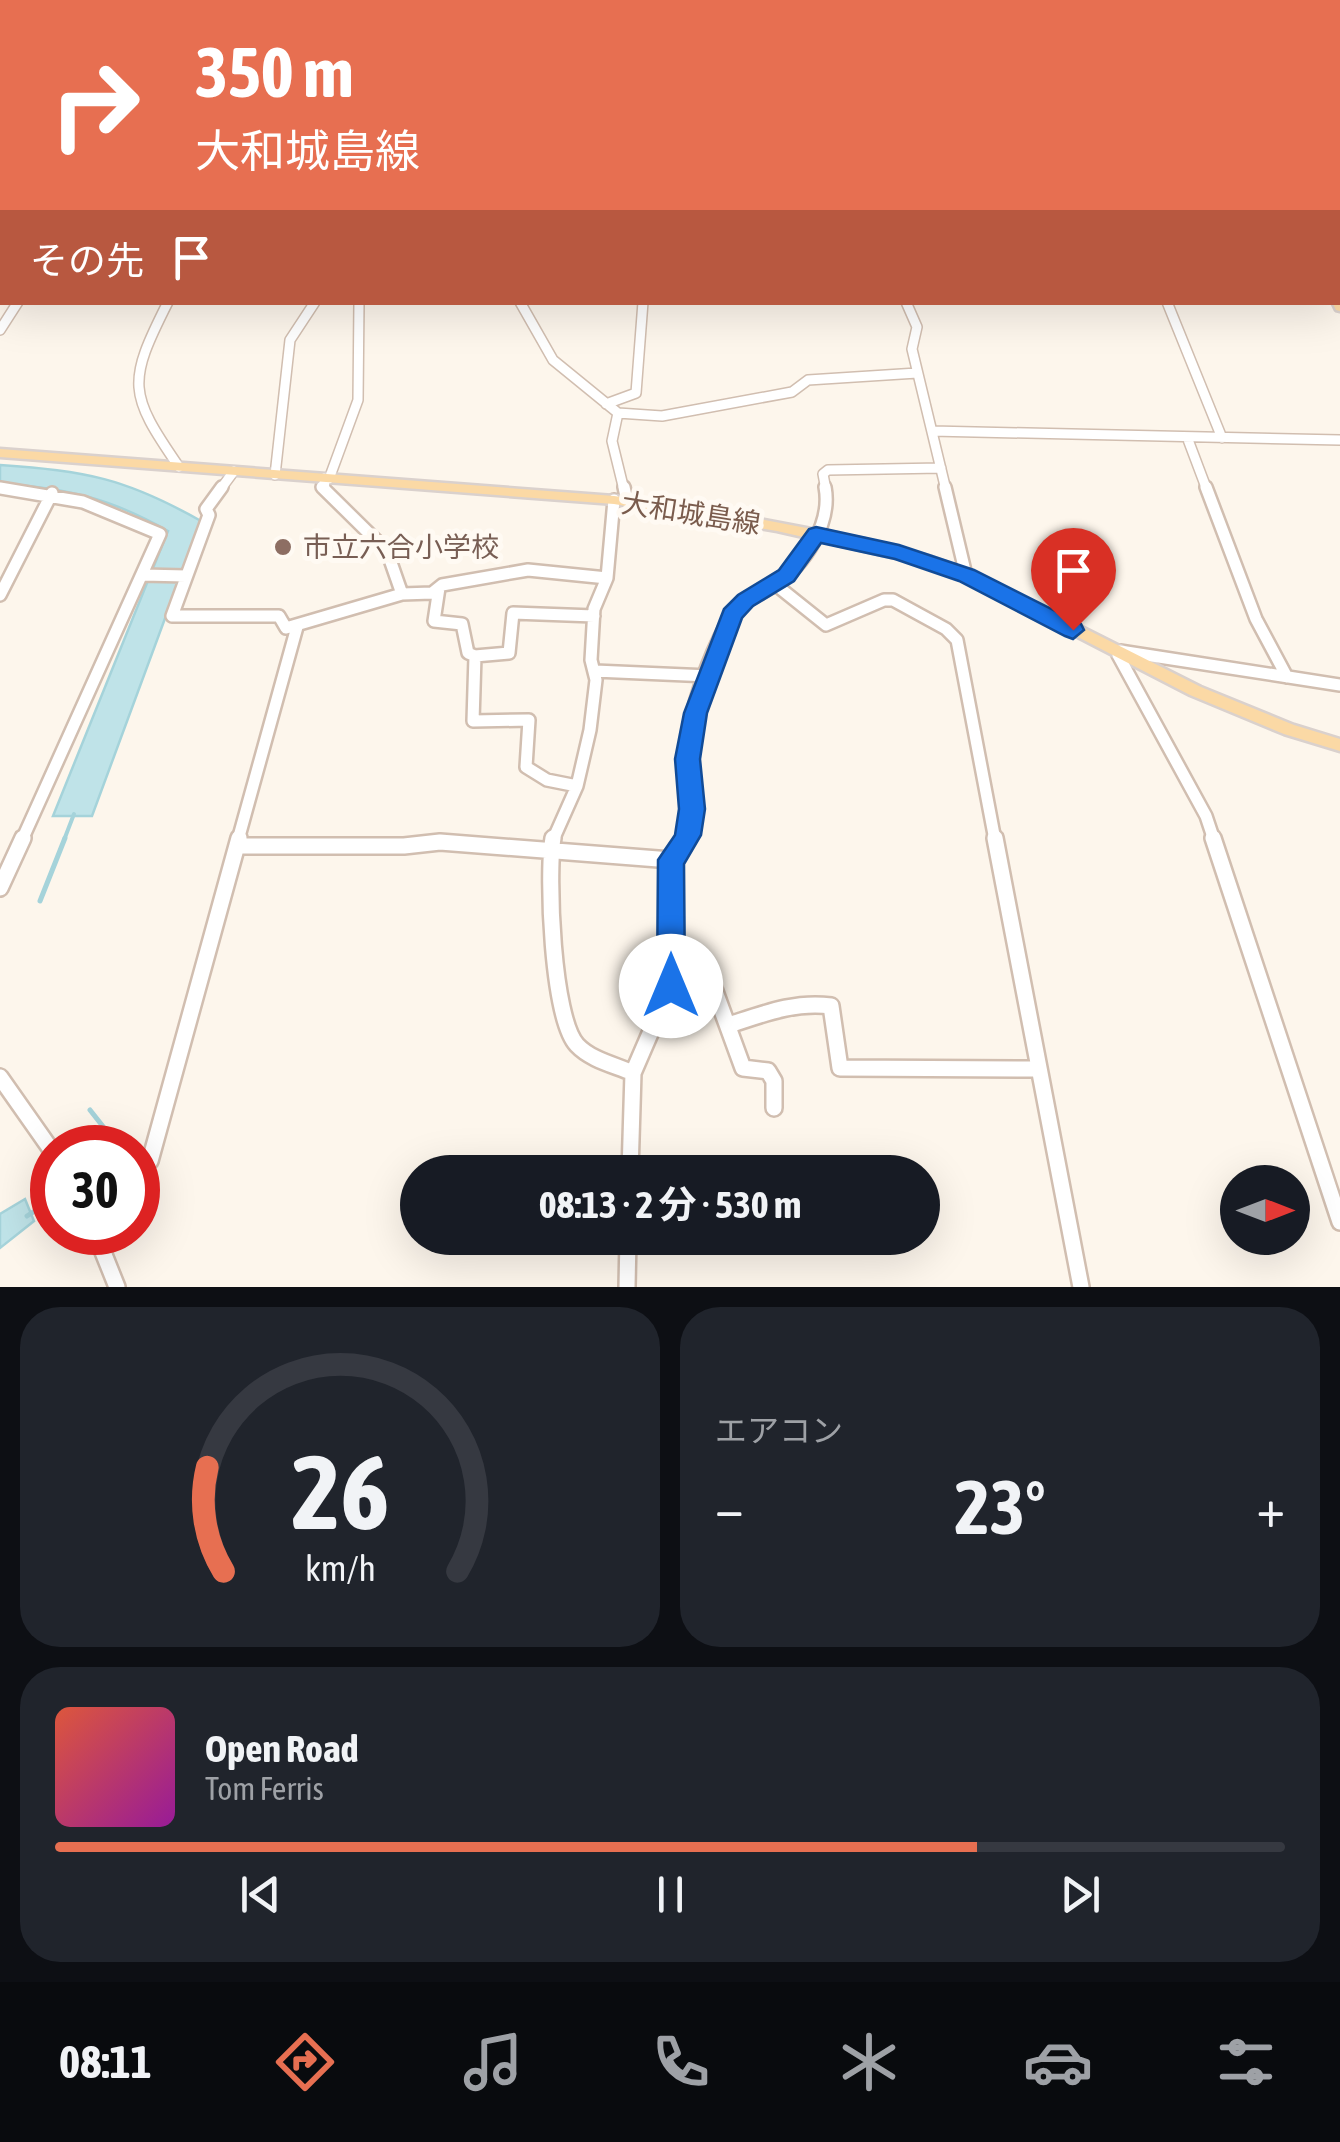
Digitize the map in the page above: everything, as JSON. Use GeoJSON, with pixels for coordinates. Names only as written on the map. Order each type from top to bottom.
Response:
{"type":"FeatureCollection","features":[{"type":"Feature","properties":{"kind":"main road","name":"大和城島線"},"geometry":{"type":"LineString","coordinates":[[0,453],[620,501],[899,552],[966,575],[1231,709],[1340,745]]}},
{"type":"Feature","properties":{"kind":"street"},"geometry":{"type":"LineString","coordinates":[[0,330],[16,305]]}},
{"type":"Feature","properties":{"kind":"street"},"geometry":{"type":"LineString","coordinates":[[167,305],[135,371],[137,400],[179,466]]}},
{"type":"Feature","properties":{"kind":"street"},"geometry":{"type":"LineString","coordinates":[[275,475],[290,340],[312,305]]}},
{"type":"Feature","properties":{"kind":"street"},"geometry":{"type":"LineString","coordinates":[[359,305],[358,400],[322,487],[386,551],[402,594]]}},
{"type":"Feature","properties":{"kind":"street"},"geometry":{"type":"LineString","coordinates":[[522,305],[554,360],[618,413],[662,416],[792,392],[808,380],[918,373]]}},
{"type":"Feature","properties":{"kind":"street"},"geometry":{"type":"LineString","coordinates":[[606,404],[636,393],[642,305]]}},
{"type":"Feature","properties":{"kind":"street"},"geometry":{"type":"LineString","coordinates":[[907,305],[917,327],[912,349],[966,575]]}},
{"type":"Feature","properties":{"kind":"street"},"geometry":{"type":"LineString","coordinates":[[1167,305],[1222,438]]}},
{"type":"Feature","properties":{"kind":"street"},"geometry":{"type":"LineString","coordinates":[[618,413],[612,441],[620,501],[607,578],[594,616],[590,730],[577,786],[554,832],[551,850],[557,970],[565,1025],[573,1042],[584,1050],[633,1073]]}},
{"type":"Feature","properties":{"kind":"street"},"geometry":{"type":"LineString","coordinates":[[932,431],[1340,440]]}},
{"type":"Feature","properties":{"kind":"street"},"geometry":{"type":"LineString","coordinates":[[1187,436],[1256,619],[1287,676]]}},
{"type":"Feature","properties":{"kind":"street"},"geometry":{"type":"LineString","coordinates":[[631,1155],[633,1073],[671,986],[671,860],[683,848],[692,809],[688,738],[732,614],[759,591],[776,585],[816,534],[828,515],[823,474],[828,470],[942,468]]}},
{"type":"Feature","properties":{"kind":"street"},"geometry":{"type":"LineString","coordinates":[[234,472],[206,509],[210,515],[172,616],[279,616],[286,628],[402,594],[432,593],[439,588],[528,570],[607,578]]}},
{"type":"Feature","properties":{"kind":"street"},"geometry":{"type":"LineString","coordinates":[[0,488],[52,494],[120,511],[160,534],[148,576],[0,888]]}},
{"type":"Feature","properties":{"kind":"street"},"geometry":{"type":"LineString","coordinates":[[0,595],[52,494]]}},
{"type":"Feature","properties":{"kind":"street"},"geometry":{"type":"LineString","coordinates":[[148,576],[186,576]]}},
{"type":"Feature","properties":{"kind":"street"},"geometry":{"type":"LineString","coordinates":[[776,585],[826,625],[884,600],[893,600],[946,628],[957,640],[1081,1287]]}},
{"type":"Feature","properties":{"kind":"street"},"geometry":{"type":"LineString","coordinates":[[439,588],[434,621],[462,624],[468,654],[474,656],[509,653],[513,613],[594,616]]}},
{"type":"Feature","properties":{"kind":"street"},"geometry":{"type":"LineString","coordinates":[[160,1125],[297,627]]}},
{"type":"Feature","properties":{"kind":"street"},"geometry":{"type":"LineString","coordinates":[[1112,652],[1340,685]]}},
{"type":"Feature","properties":{"kind":"street"},"geometry":{"type":"LineString","coordinates":[[1112,652],[1206,816],[1340,1222]]}},
{"type":"Feature","properties":{"kind":"street"},"geometry":{"type":"LineString","coordinates":[[474,656],[472,721],[529,720],[526,766],[547,780],[577,786]]}},
{"type":"Feature","properties":{"kind":"street"},"geometry":{"type":"LineString","coordinates":[[595,671],[709,676]]}},
{"type":"Feature","properties":{"kind":"street"},"geometry":{"type":"LineString","coordinates":[[238,846],[404,846],[440,842],[671,860]]}},
{"type":"Feature","properties":{"kind":"street"},"geometry":{"type":"LineString","coordinates":[[671,977],[709,975],[743,1068],[768,1071],[774,1081],[774,1108]]}},
{"type":"Feature","properties":{"kind":"street"},"geometry":{"type":"LineString","coordinates":[[729,1025],[798,1003],[818,1004],[831,1006],[840,1068],[1039,1069]]}},
{"type":"Feature","properties":{"kind":"street"},"geometry":{"type":"LineString","coordinates":[[0,1077],[34,1125]]}},
{"type":"Feature","properties":{"kind":"street"},"geometry":{"type":"LineString","coordinates":[[104,1255],[117,1287]]}},
{"type":"Feature","properties":{"kind":"street"},"geometry":{"type":"LineString","coordinates":[[627,1287],[628,1255]]}},
{"type":"Feature","properties":{"kind":"water"},"geometry":{"type":"Polygon","coordinates":[[[0,465],[104,479],[150,495],[201,521],[92,816],[53,816],[168,531],[87,496],[0,483],[0,465]]]}},
{"type":"Feature","properties":{"kind":"water"},"geometry":{"type":"Polygon","coordinates":[[[25,1199],[30,1211],[30,1224],[0,1248],[0,1214],[25,1199]]]}},
{"type":"Feature","properties":{"kind":"waterway"},"geometry":{"type":"LineString","coordinates":[[64,840],[74,814]]}},
{"type":"Feature","properties":{"kind":"waterway"},"geometry":{"type":"LineString","coordinates":[[40,901],[65,838]]}},
{"type":"Feature","properties":{"kind":"waterway"},"geometry":{"type":"LineString","coordinates":[[90,1110],[102,1125]]}},
{"type":"Feature","properties":{"kind":"place","name":"市立六合小学校"},"geometry":{"type":"Point","coordinates":[283,547]}},
{"type":"Feature","properties":{"kind":"route"},"geometry":{"type":"LineString","coordinates":[[671,986],[671,860],[683,848],[688,835],[692,809],[688,738],[696,713],[732,614],[746,600],[786,576],[816,534],[899,552],[966,575],[1073,630]]}}]}
